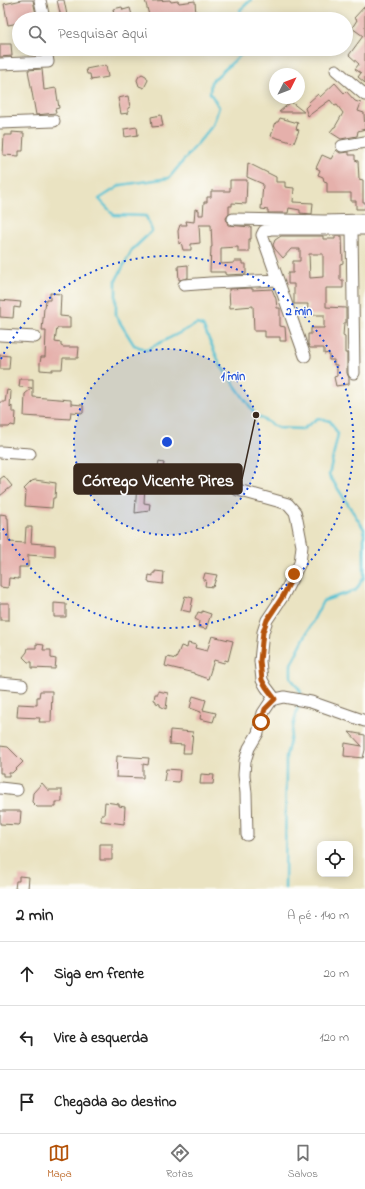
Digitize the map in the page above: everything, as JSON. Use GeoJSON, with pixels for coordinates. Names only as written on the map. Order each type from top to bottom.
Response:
{"type":"FeatureCollection","features":[{"type":"Feature","properties":{"kind":"street"},"geometry":{"type":"LineString","coordinates":[[40,0],[43,12]]}},
{"type":"Feature","properties":{"kind":"street"},"geometry":{"type":"LineString","coordinates":[[0,64],[48,62],[47,56]]}},
{"type":"Feature","properties":{"kind":"street"},"geometry":{"type":"LineString","coordinates":[[336,70],[365,95]]}},
{"type":"Feature","properties":{"kind":"street"},"geometry":{"type":"LineString","coordinates":[[0,123],[54,121]]}},
{"type":"Feature","properties":{"kind":"street"},"geometry":{"type":"LineString","coordinates":[[342,146],[365,142]]}},
{"type":"Feature","properties":{"kind":"street"},"geometry":{"type":"LineString","coordinates":[[233,219],[324,221],[365,220]]}},
{"type":"Feature","properties":{"kind":"street"},"geometry":{"type":"LineString","coordinates":[[304,356],[262,238],[262,234],[264,231],[271,229],[365,229]]}},
{"type":"Feature","properties":{"kind":"street"},"geometry":{"type":"LineString","coordinates":[[352,229],[354,373]]}},
{"type":"Feature","properties":{"kind":"street"},"geometry":{"type":"LineString","coordinates":[[184,286],[210,283],[278,280]]}},
{"type":"Feature","properties":{"kind":"street"},"geometry":{"type":"LineString","coordinates":[[0,335],[35,337]]}},
{"type":"Feature","properties":{"kind":"street"},"geometry":{"type":"LineString","coordinates":[[0,452],[30,454]]}},
{"type":"Feature","properties":{"kind":"street"},"geometry":{"type":"LineString","coordinates":[[238,490],[288,504],[295,512],[298,520],[302,546],[300,563],[283,596],[267,620],[263,632],[260,661],[262,680],[266,687],[279,698],[315,703],[365,721]]}},
{"type":"Feature","properties":{"kind":"street"},"geometry":{"type":"LineString","coordinates":[[0,684],[22,685]]}},
{"type":"Feature","properties":{"kind":"street"},"geometry":{"type":"LineString","coordinates":[[247,835],[244,775],[245,761],[249,748],[258,733],[265,709],[279,698]]}},
{"type":"Feature","properties":{"kind":"street"},"geometry":{"type":"LineString","coordinates":[[0,788],[17,790]]}},
{"type":"Feature","properties":{"kind":"building"},"geometry":{"type":"Polygon","coordinates":[[[22,0],[33,0],[36,12],[12,12],[12,24],[8,25],[4,4],[22,0]]]}},
{"type":"Feature","properties":{"kind":"building"},"geometry":{"type":"Polygon","coordinates":[[[57,0],[64,0],[66,12],[60,12],[57,0]]]}},
{"type":"Feature","properties":{"kind":"building"},"geometry":{"type":"Polygon","coordinates":[[[145,0],[170,0],[171,2],[178,1],[179,3],[195,1],[196,12],[148,12],[145,0]]]}},
{"type":"Feature","properties":{"kind":"building"},"geometry":{"type":"Polygon","coordinates":[[[365,6],[365,83],[358,77],[361,73],[355,69],[359,64],[350,56],[353,56],[353,50],[363,36],[353,29],[357,20],[354,18],[365,6]]]}},
{"type":"Feature","properties":{"kind":"building"},"geometry":{"type":"Polygon","coordinates":[[[122,7],[123,10],[130,8],[131,12],[114,12],[113,9],[122,7]]]}},
{"type":"Feature","properties":{"kind":"building"},"geometry":{"type":"Polygon","coordinates":[[[0,44],[11,44],[12,56],[0,57],[0,44]]]}},
{"type":"Feature","properties":{"kind":"building"},"geometry":{"type":"Polygon","coordinates":[[[106,65],[108,77],[91,80],[90,74],[87,74],[86,69],[106,65]]]}},
{"type":"Feature","properties":{"kind":"building"},"geometry":{"type":"Polygon","coordinates":[[[42,69],[44,90],[56,88],[59,108],[55,109],[56,113],[36,115],[28,70],[42,69]]]}},
{"type":"Feature","properties":{"kind":"building"},"geometry":{"type":"Polygon","coordinates":[[[142,74],[146,76],[148,80],[144,88],[139,86],[137,80],[142,74]]]}},
{"type":"Feature","properties":{"kind":"building"},"geometry":{"type":"Polygon","coordinates":[[[335,83],[344,93],[346,91],[355,101],[361,103],[358,111],[364,113],[365,129],[358,131],[357,136],[341,139],[330,132],[335,127],[343,113],[337,105],[335,106],[330,100],[308,116],[305,108],[310,103],[309,102],[318,94],[320,97],[335,83]]]}},
{"type":"Feature","properties":{"kind":"building"},"geometry":{"type":"Polygon","coordinates":[[[128,96],[130,107],[128,108],[128,113],[121,114],[118,98],[128,96]]]}},
{"type":"Feature","properties":{"kind":"building"},"geometry":{"type":"Polygon","coordinates":[[[289,104],[294,104],[304,112],[279,112],[289,104]]]}},
{"type":"Feature","properties":{"kind":"building"},"geometry":{"type":"Polygon","coordinates":[[[161,115],[163,126],[152,127],[151,117],[161,115]]]}},
{"type":"Feature","properties":{"kind":"building"},"geometry":{"type":"Polygon","coordinates":[[[280,118],[298,123],[296,129],[299,130],[294,143],[271,136],[276,122],[278,122],[280,118]]]}},
{"type":"Feature","properties":{"kind":"building"},"geometry":{"type":"Polygon","coordinates":[[[137,127],[138,135],[125,137],[124,129],[137,127]]]}},
{"type":"Feature","properties":{"kind":"building"},"geometry":{"type":"Polygon","coordinates":[[[12,132],[24,133],[23,151],[19,151],[19,156],[3,155],[4,135],[12,135],[12,132]]]}},
{"type":"Feature","properties":{"kind":"building"},"geometry":{"type":"Polygon","coordinates":[[[336,150],[340,153],[349,152],[349,155],[355,155],[355,160],[358,161],[359,179],[363,180],[363,202],[365,202],[365,209],[356,209],[356,201],[351,201],[351,193],[327,193],[327,182],[324,181],[323,177],[318,175],[320,170],[316,168],[322,155],[331,159],[336,150]]]}},
{"type":"Feature","properties":{"kind":"building"},"geometry":{"type":"Polygon","coordinates":[[[248,163],[276,177],[276,182],[285,182],[285,187],[294,188],[293,202],[313,203],[312,214],[300,213],[300,210],[289,208],[288,213],[268,213],[268,210],[261,209],[263,184],[247,177],[248,163]]]}},
{"type":"Feature","properties":{"kind":"building"},"geometry":{"type":"Polygon","coordinates":[[[230,180],[247,180],[246,204],[232,203],[232,206],[229,206],[229,214],[226,218],[228,225],[251,227],[251,239],[249,239],[249,252],[238,252],[238,247],[221,248],[221,264],[242,261],[242,264],[246,264],[246,274],[227,275],[225,272],[210,272],[212,247],[211,225],[199,225],[200,243],[191,244],[191,250],[183,250],[181,242],[179,244],[178,231],[180,225],[187,225],[186,221],[194,222],[195,209],[199,210],[199,215],[203,215],[204,202],[207,202],[207,197],[211,197],[211,191],[230,191],[230,180]]]}},
{"type":"Feature","properties":{"kind":"building"},"geometry":{"type":"Polygon","coordinates":[[[281,236],[323,236],[323,239],[335,239],[335,236],[342,236],[343,263],[340,264],[340,280],[343,280],[343,288],[326,288],[326,307],[346,308],[346,323],[344,323],[343,336],[345,337],[345,353],[347,353],[347,373],[349,384],[336,386],[334,377],[337,376],[337,365],[334,365],[334,360],[329,360],[329,353],[324,354],[324,348],[310,348],[308,344],[308,334],[311,334],[311,328],[324,328],[324,315],[307,315],[308,304],[294,304],[294,284],[288,284],[288,273],[293,273],[293,261],[300,261],[300,249],[291,249],[283,258],[273,245],[275,240],[281,236]],[[309,254],[310,278],[323,277],[323,254],[309,254]]]}},
{"type":"Feature","properties":{"kind":"building"},"geometry":{"type":"Polygon","coordinates":[[[188,265],[188,278],[179,280],[178,266],[188,265]]]}},
{"type":"Feature","properties":{"kind":"building"},"geometry":{"type":"Polygon","coordinates":[[[252,288],[252,290],[272,289],[276,299],[277,308],[280,308],[280,326],[285,327],[286,341],[280,341],[280,337],[265,337],[265,331],[254,331],[253,306],[230,308],[229,289],[252,288]]]}},
{"type":"Feature","properties":{"kind":"building"},"geometry":{"type":"Polygon","coordinates":[[[50,293],[61,294],[60,316],[70,317],[70,328],[57,328],[55,342],[61,343],[61,346],[63,347],[79,347],[78,358],[63,358],[62,369],[52,369],[52,371],[40,370],[41,357],[45,357],[46,331],[42,331],[44,308],[46,300],[50,300],[50,293]]]}},
{"type":"Feature","properties":{"kind":"building"},"geometry":{"type":"Polygon","coordinates":[[[0,300],[21,302],[20,308],[14,307],[13,318],[0,317],[0,300]]]}},
{"type":"Feature","properties":{"kind":"building"},"geometry":{"type":"Polygon","coordinates":[[[0,355],[10,356],[9,369],[0,369],[0,355]]]}},
{"type":"Feature","properties":{"kind":"building"},"geometry":{"type":"Polygon","coordinates":[[[20,379],[33,379],[33,397],[71,400],[71,404],[83,405],[83,413],[71,412],[70,419],[24,416],[25,394],[32,388],[19,387],[20,379]]]}},
{"type":"Feature","properties":{"kind":"building"},"geometry":{"type":"Polygon","coordinates":[[[7,390],[11,391],[10,408],[12,406],[12,412],[16,412],[15,426],[11,425],[9,427],[0,427],[0,402],[5,402],[7,390]]]}},
{"type":"Feature","properties":{"kind":"building"},"geometry":{"type":"Polygon","coordinates":[[[159,462],[164,463],[161,480],[156,479],[159,462]]]}},
{"type":"Feature","properties":{"kind":"building"},"geometry":{"type":"Polygon","coordinates":[[[4,476],[12,486],[0,496],[0,479],[4,476]]]}},
{"type":"Feature","properties":{"kind":"building"},"geometry":{"type":"Polygon","coordinates":[[[35,480],[56,483],[55,498],[53,498],[52,508],[25,506],[26,491],[24,489],[35,480]]]}},
{"type":"Feature","properties":{"kind":"building"},"geometry":{"type":"Polygon","coordinates":[[[137,484],[145,485],[144,503],[150,504],[149,511],[135,513],[137,484]]]}},
{"type":"Feature","properties":{"kind":"building"},"geometry":{"type":"Polygon","coordinates":[[[0,514],[7,515],[8,518],[9,542],[25,543],[26,527],[32,527],[31,543],[55,545],[55,557],[28,555],[28,567],[19,567],[19,579],[9,578],[8,588],[0,587],[0,514]]]}},
{"type":"Feature","properties":{"kind":"building"},"geometry":{"type":"Polygon","coordinates":[[[155,571],[164,572],[163,584],[148,582],[149,575],[153,576],[155,571]]]}},
{"type":"Feature","properties":{"kind":"building"},"geometry":{"type":"Polygon","coordinates":[[[205,573],[217,575],[213,587],[205,586],[206,580],[203,580],[205,573]]]}},
{"type":"Feature","properties":{"kind":"building"},"geometry":{"type":"Polygon","coordinates":[[[185,596],[193,598],[190,612],[181,610],[185,596]]]}},
{"type":"Feature","properties":{"kind":"building"},"geometry":{"type":"Polygon","coordinates":[[[0,603],[9,603],[9,620],[0,620],[0,603]]]}},
{"type":"Feature","properties":{"kind":"building"},"geometry":{"type":"Polygon","coordinates":[[[54,603],[66,604],[66,617],[54,617],[54,603]]]}},
{"type":"Feature","properties":{"kind":"building"},"geometry":{"type":"Polygon","coordinates":[[[202,611],[211,614],[206,629],[198,627],[199,621],[195,619],[198,612],[202,613],[202,611]]]}},
{"type":"Feature","properties":{"kind":"building"},"geometry":{"type":"Polygon","coordinates":[[[212,636],[233,641],[228,661],[225,660],[224,663],[214,660],[208,679],[194,673],[165,666],[167,657],[176,659],[181,646],[187,648],[188,643],[196,645],[195,648],[207,651],[212,636]]]}},
{"type":"Feature","properties":{"kind":"building"},"geometry":{"type":"Polygon","coordinates":[[[36,644],[44,645],[43,650],[51,650],[51,658],[56,659],[55,669],[32,668],[32,662],[28,662],[23,657],[28,648],[36,648],[36,644]]]}},
{"type":"Feature","properties":{"kind":"building"},"geometry":{"type":"Polygon","coordinates":[[[40,691],[52,691],[51,722],[39,722],[40,718],[17,717],[18,704],[37,705],[37,697],[39,697],[40,691]]]}},
{"type":"Feature","properties":{"kind":"building"},"geometry":{"type":"Polygon","coordinates":[[[158,691],[168,693],[166,709],[154,700],[155,694],[158,694],[158,691]]]}},
{"type":"Feature","properties":{"kind":"building"},"geometry":{"type":"Polygon","coordinates":[[[193,696],[206,700],[203,710],[216,713],[213,722],[200,719],[201,712],[190,708],[193,696]]]}},
{"type":"Feature","properties":{"kind":"building"},"geometry":{"type":"Polygon","coordinates":[[[170,730],[193,732],[191,753],[183,753],[184,745],[169,744],[170,730]]]}},
{"type":"Feature","properties":{"kind":"building"},"geometry":{"type":"Polygon","coordinates":[[[349,732],[365,735],[365,750],[363,758],[344,756],[345,743],[362,746],[349,732]]]}},
{"type":"Feature","properties":{"kind":"building"},"geometry":{"type":"Polygon","coordinates":[[[0,746],[8,747],[23,762],[12,773],[9,773],[9,776],[3,776],[3,773],[0,773],[0,746]]]}},
{"type":"Feature","properties":{"kind":"building"},"geometry":{"type":"Polygon","coordinates":[[[117,756],[149,758],[148,765],[143,764],[143,778],[116,777],[117,756]]]}},
{"type":"Feature","properties":{"kind":"building"},"geometry":{"type":"Polygon","coordinates":[[[166,769],[180,770],[179,782],[164,781],[166,769]]]}},
{"type":"Feature","properties":{"kind":"building"},"geometry":{"type":"Polygon","coordinates":[[[201,774],[214,775],[213,784],[200,784],[201,774]]]}},
{"type":"Feature","properties":{"kind":"building"},"geometry":{"type":"Polygon","coordinates":[[[42,783],[48,790],[62,790],[62,802],[56,802],[56,807],[37,807],[32,802],[33,793],[42,783]]]}},
{"type":"Feature","properties":{"kind":"building"},"geometry":{"type":"Polygon","coordinates":[[[105,802],[119,804],[119,806],[125,807],[124,824],[101,821],[101,815],[104,815],[105,802]]]}},
{"type":"Feature","properties":{"kind":"building"},"geometry":{"type":"Polygon","coordinates":[[[0,811],[21,811],[20,824],[0,824],[0,811]]]}},
{"type":"Feature","properties":{"kind":"building"},"geometry":{"type":"Polygon","coordinates":[[[100,844],[112,844],[112,860],[100,860],[100,844]]]}},
{"type":"Feature","properties":{"kind":"building"},"geometry":{"type":"Polygon","coordinates":[[[19,876],[29,877],[28,889],[15,889],[16,881],[19,881],[19,876]]]}},
{"type":"Feature","properties":{"kind":"waterway"},"geometry":{"type":"LineString","coordinates":[[240,12],[240,10],[251,0]]}},
{"type":"Feature","properties":{"kind":"waterway"},"geometry":{"type":"LineString","coordinates":[[239,56],[211,82],[210,93],[219,107],[213,125],[169,178],[121,185],[99,199],[114,215],[146,216],[152,231],[132,250],[116,280],[116,316],[134,345],[146,350],[197,324],[203,326],[221,366],[256,415],[278,428],[303,429],[318,418],[330,421],[338,434],[329,475],[364,529],[364,577],[356,590],[323,601],[291,664],[291,678],[301,692],[300,697]]}},
{"type":"Feature","properties":{"kind":"waterway"},"geometry":{"type":"LineString","coordinates":[[285,889],[286,757],[299,702]]}},
{"type":"Feature","properties":{"kind":"place","name":"Córrego Vicente Pires"},"geometry":{"type":"Point","coordinates":[256,415]}},
{"type":"Feature","properties":{"kind":"route"},"geometry":{"type":"LineString","coordinates":[[261,722],[265,709],[271,701],[275,699],[262,680],[260,661],[263,632],[267,620],[283,596],[294,574]]}}]}
